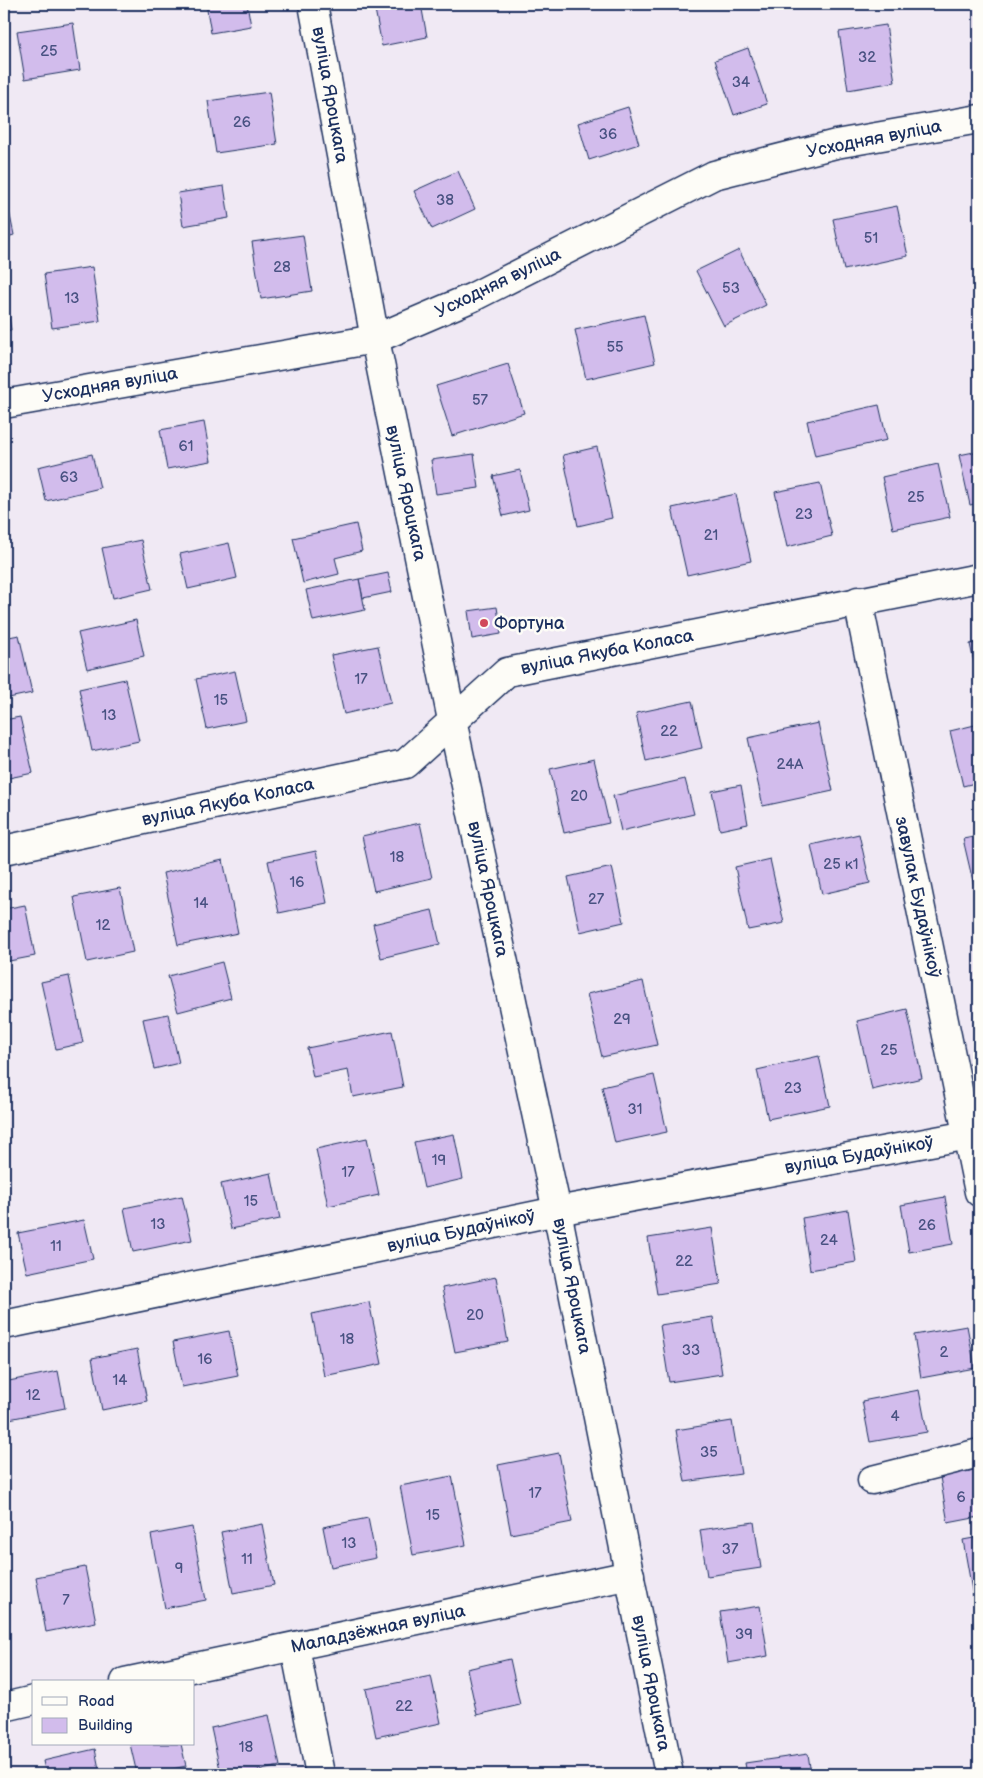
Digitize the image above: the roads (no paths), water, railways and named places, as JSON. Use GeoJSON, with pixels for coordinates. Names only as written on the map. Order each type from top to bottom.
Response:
{"type":"FeatureCollection","features":[{"type":"Feature","properties":{"kind":"street","name":"вуліца Яроцкага"},"geometry":{"type":"LineString","coordinates":[[313,4],[375,339],[452,720],[557,1211],[669,1774]]}},
{"type":"Feature","properties":{"kind":"street","name":"Усходняя вуліца"},"geometry":{"type":"LineString","coordinates":[[4,404],[375,339],[473,297],[714,175],[836,144],[979,119]]}},
{"type":"Feature","properties":{"kind":"street","name":"вуліца Якуба Коласа"},"geometry":{"type":"LineString","coordinates":[[4,850],[405,764],[507,672],[979,578]]}},
{"type":"Feature","properties":{"kind":"street","name":"завулак Будаўнікоў"},"geometry":{"type":"LineString","coordinates":[[858,601],[973,1134],[979,1192]]}},
{"type":"Feature","properties":{"kind":"street","name":"вуліца Будаўнікоў"},"geometry":{"type":"LineString","coordinates":[[4,1325],[557,1211],[973,1134]]}},
{"type":"Feature","properties":{"kind":"street"},"geometry":{"type":"LineString","coordinates":[[872,1480],[979,1453]]}},
{"type":"Feature","properties":{"kind":"street","name":"Маладзёжная вуліца"},"geometry":{"type":"LineString","coordinates":[[136,1680],[630,1575]]}},
{"type":"Feature","properties":{"kind":"street"},"geometry":{"type":"LineString","coordinates":[[295,1647],[320,1774]]}},
{"type":"Feature","properties":{"kind":"street"},"geometry":{"type":"LineString","coordinates":[[4,1707],[32,1700]]}},
{"type":"Feature","properties":{"kind":"place","name":"Фортуна"},"geometry":{"type":"Point","coordinates":[484,623]}}]}
